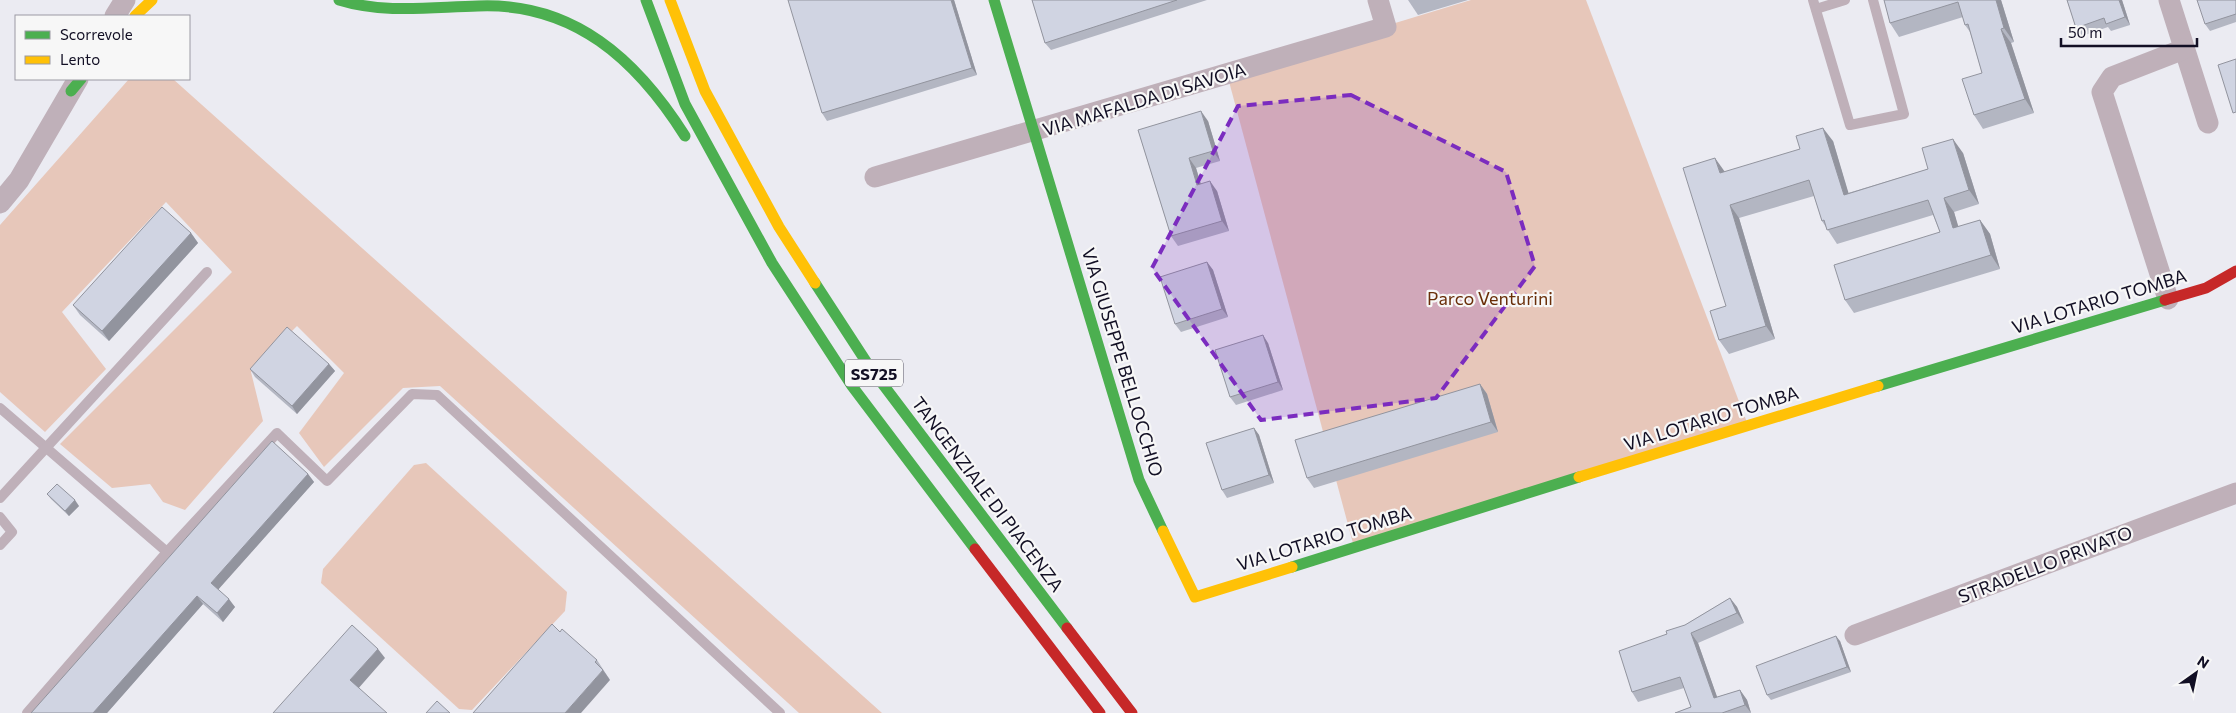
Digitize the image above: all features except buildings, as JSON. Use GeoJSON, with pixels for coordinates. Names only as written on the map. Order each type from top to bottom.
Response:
{"type":"FeatureCollection","features":[{"type":"Feature","properties":{"kind":"main road"},"geometry":{"type":"LineString","coordinates":[[136,15],[152,0]]}},
{"type":"Feature","properties":{"kind":"main road"},"geometry":{"type":"LineString","coordinates":[[399,8],[428,0]]}},
{"type":"Feature","properties":{"kind":"main road","name":"SS725"},"geometry":{"type":"LineString","coordinates":[[646,0],[685,104],[772,263],[852,386],[1100,713]]}},
{"type":"Feature","properties":{"kind":"main road","name":"TANGENZIALE DI PIACENZA"},"geometry":{"type":"LineString","coordinates":[[670,0],[705,91],[779,227],[842,325],[869,366],[1132,713]]}},
{"type":"Feature","properties":{"kind":"main road","name":"VIA GIUSEPPE BELLOCCHIO"},"geometry":{"type":"LineString","coordinates":[[994,0],[1139,480],[1196,597]]}},
{"type":"Feature","properties":{"kind":"main road"},"geometry":{"type":"LineString","coordinates":[[342,1],[399,8],[504,6],[552,15],[580,27],[608,45],[635,70],[672,114],[690,144]]}},
{"type":"Feature","properties":{"kind":"main road"},"geometry":{"type":"LineString","coordinates":[[713,182],[772,263]]}},
{"type":"Feature","properties":{"kind":"main road","name":"VIA LOTARIO TOMBA"},"geometry":{"type":"LineString","coordinates":[[1196,597],[1736,428],[2206,288],[2236,271]]}},
{"type":"Feature","properties":{"kind":"street"},"geometry":{"type":"LineString","coordinates":[[116,15],[125,0]]}},
{"type":"Feature","properties":{"kind":"street","name":"VIA MAFALDA DI SAVOIA"},"geometry":{"type":"LineString","coordinates":[[875,177],[1386,27],[1378,0]]}},
{"type":"Feature","properties":{"kind":"street"},"geometry":{"type":"LineString","coordinates":[[2169,0],[2208,123]]}},
{"type":"Feature","properties":{"kind":"street"},"geometry":{"type":"LineString","coordinates":[[2168,299],[2102,92],[2112,77],[2184,49]]}},
{"type":"Feature","properties":{"kind":"street"},"geometry":{"type":"LineString","coordinates":[[0,203],[19,180],[76,83]]}},
{"type":"Feature","properties":{"kind":"street","name":"STRADELLO PRIVATO"},"geometry":{"type":"LineString","coordinates":[[1855,635],[2236,492]]}},
{"type":"Feature","properties":{"kind":"lane"},"geometry":{"type":"LineString","coordinates":[[1845,0],[1815,4],[1850,125],[1904,114],[1873,0]]}},
{"type":"Feature","properties":{"kind":"lane"},"geometry":{"type":"LineString","coordinates":[[0,498],[207,272]]}},
{"type":"Feature","properties":{"kind":"lane"},"geometry":{"type":"LineString","coordinates":[[27,713],[167,552],[277,433],[327,481],[412,394],[437,395],[780,713]]}},
{"type":"Feature","properties":{"kind":"lane"},"geometry":{"type":"LineString","coordinates":[[0,408],[167,552]]}},
{"type":"Feature","properties":{"kind":"lane"},"geometry":{"type":"LineString","coordinates":[[0,516],[12,532],[0,545]]}},
{"type":"Feature","properties":{"kind":"lane"},"geometry":{"type":"LineString","coordinates":[[1116,691],[1135,703],[1143,713]]}},
{"type":"Feature","properties":{"kind":"highlighted area"},"geometry":{"type":"Polygon","coordinates":[[[1351,95],[1506,172],[1535,266],[1436,398],[1261,420],[1152,268],[1238,106],[1351,95]]]}},
{"type":"Feature","properties":{"kind":"green space","name":"Parco Venturini"},"geometry":{"type":"Polygon","coordinates":[[[1471,0],[1586,0],[1748,425],[1354,547],[1227,74],[1471,0]]]}},
{"type":"Feature","properties":{"kind":"green space"},"geometry":{"type":"Polygon","coordinates":[[[128,80],[174,80],[882,713],[799,713],[440,386],[403,388],[324,467],[299,433],[344,373],[297,326],[251,372],[263,421],[185,510],[163,502],[150,484],[112,488],[60,444],[232,272],[166,202],[62,312],[106,369],[45,432],[0,392],[0,225],[128,80]]]}},
{"type":"Feature","properties":{"kind":"green space"},"geometry":{"type":"Polygon","coordinates":[[[426,463],[567,592],[565,611],[472,710],[459,709],[321,583],[323,569],[414,465],[426,463]]]}},
{"type":"Feature","properties":{"kind":"traffic: fast"},"geometry":{"type":"LineString","coordinates":[[339,0],[373,7],[391,8],[512,7],[544,14],[573,25],[600,41],[624,60],[646,83],[685,136]]}},
{"type":"Feature","properties":{"kind":"traffic: fast"},"geometry":{"type":"LineString","coordinates":[[646,0],[685,104],[772,263],[852,386],[975,549]]}},
{"type":"Feature","properties":{"kind":"traffic: fast"},"geometry":{"type":"LineString","coordinates":[[994,0],[1139,480],[1163,531]]}},
{"type":"Feature","properties":{"kind":"traffic: fast"},"geometry":{"type":"LineString","coordinates":[[71,91],[80,80]]}},
{"type":"Feature","properties":{"kind":"traffic: fast"},"geometry":{"type":"LineString","coordinates":[[815,283],[869,366],[1067,628]]}},
{"type":"Feature","properties":{"kind":"traffic: fast"},"geometry":{"type":"LineString","coordinates":[[1878,386],[2165,300]]}},
{"type":"Feature","properties":{"kind":"traffic: fast"},"geometry":{"type":"LineString","coordinates":[[1292,567],[1579,477]]}},
{"type":"Feature","properties":{"kind":"traffic: slow"},"geometry":{"type":"LineString","coordinates":[[136,15],[152,0]]}},
{"type":"Feature","properties":{"kind":"traffic: slow"},"geometry":{"type":"LineString","coordinates":[[670,0],[705,91],[779,227],[815,283]]}},
{"type":"Feature","properties":{"kind":"traffic: slow"},"geometry":{"type":"LineString","coordinates":[[1579,477],[1878,386]]}},
{"type":"Feature","properties":{"kind":"traffic: slow"},"geometry":{"type":"LineString","coordinates":[[1163,531],[1195,597],[1292,567]]}},
{"type":"Feature","properties":{"kind":"traffic: jam"},"geometry":{"type":"LineString","coordinates":[[2165,300],[2206,288],[2236,271]]}},
{"type":"Feature","properties":{"kind":"traffic: jam"},"geometry":{"type":"LineString","coordinates":[[975,549],[1100,713]]}},
{"type":"Feature","properties":{"kind":"traffic: jam"},"geometry":{"type":"LineString","coordinates":[[1067,628],[1132,713]]}}]}
